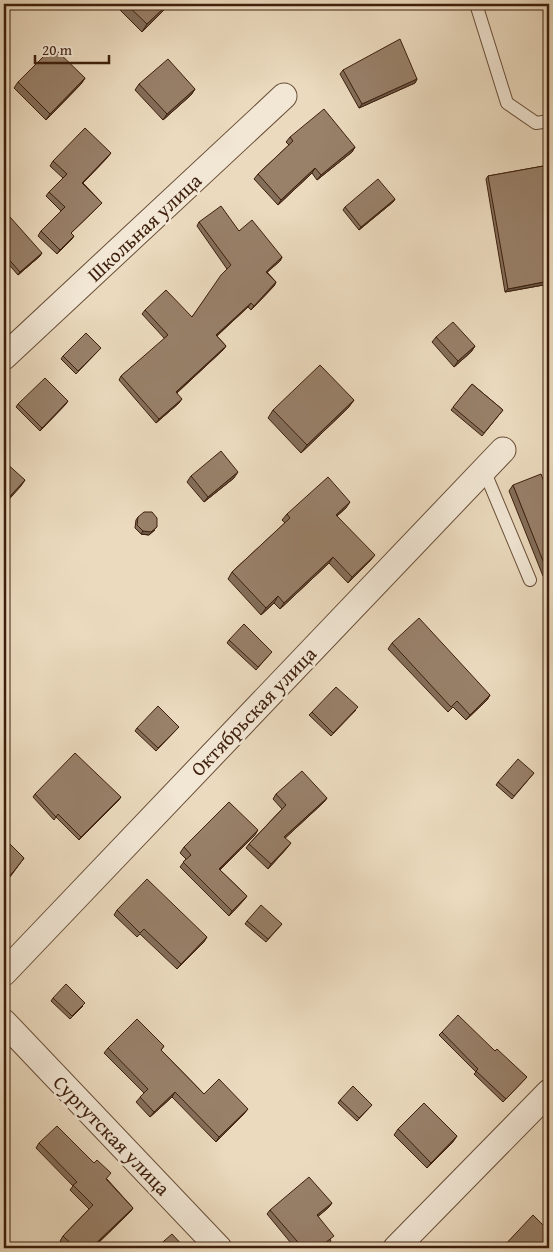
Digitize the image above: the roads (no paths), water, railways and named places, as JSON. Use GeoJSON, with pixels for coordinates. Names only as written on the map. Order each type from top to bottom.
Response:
{"type":"FeatureCollection","features":[{"type":"Feature","properties":{"kind":"street","name":"Школьная улица"},"geometry":{"type":"LineString","coordinates":[[4,357],[284,96]]}},
{"type":"Feature","properties":{"kind":"street","name":"Октябрьская улица"},"geometry":{"type":"LineString","coordinates":[[4,973],[503,450]]}},
{"type":"Feature","properties":{"kind":"street","name":"Сургутская улица"},"geometry":{"type":"LineString","coordinates":[[4,1022],[219,1248]]}},
{"type":"Feature","properties":{"kind":"street"},"geometry":{"type":"LineString","coordinates":[[396,1248],[549,1092]]}},
{"type":"Feature","properties":{"kind":"lane"},"geometry":{"type":"LineString","coordinates":[[476,4],[507,103],[536,123],[549,121]]}},
{"type":"Feature","properties":{"kind":"lane"},"geometry":{"type":"LineString","coordinates":[[484,470],[530,580]]}}]}
